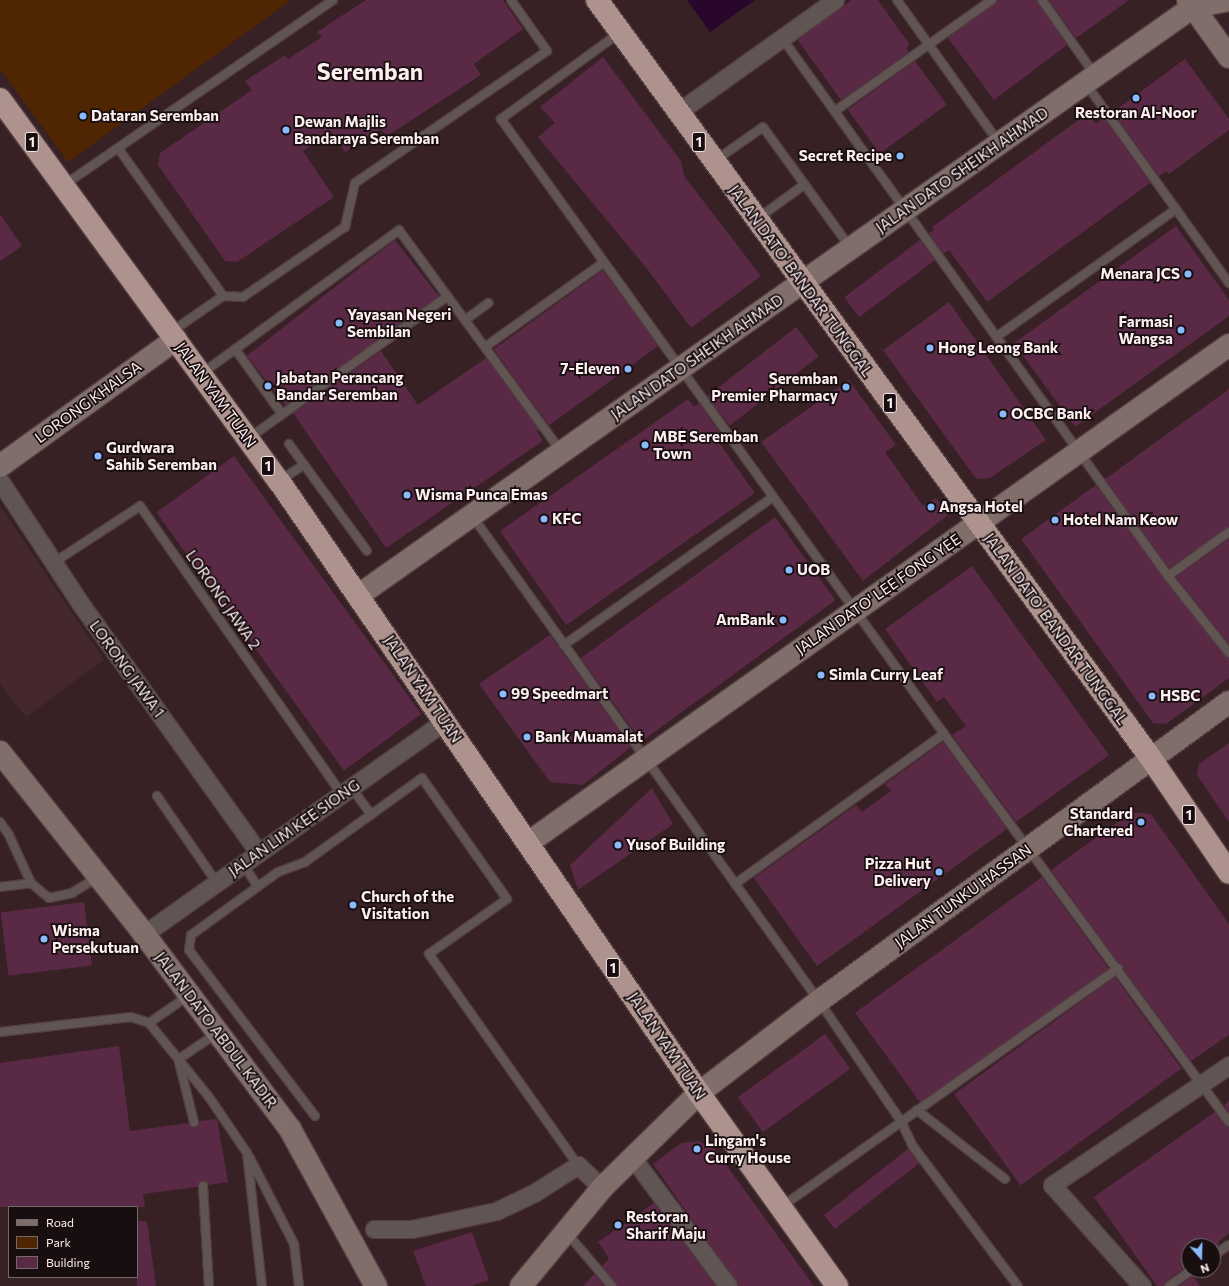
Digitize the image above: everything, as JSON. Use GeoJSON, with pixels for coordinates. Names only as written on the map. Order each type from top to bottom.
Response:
{"type":"FeatureCollection","features":[{"type":"Feature","properties":{"kind":"highway","name":"JALAN DATO' BANDAR TUNGGAL"},"geometry":{"type":"LineString","coordinates":[[597,0],[802,283],[1150,757],[1229,873]]}},
{"type":"Feature","properties":{"kind":"highway","name":"JALAN YAM TUAN"},"geometry":{"type":"LineString","coordinates":[[0,99],[174,335],[279,481],[699,1093],[837,1286]]}},
{"type":"Feature","properties":{"kind":"main road","name":"JALAN DATO SHEIKH AHMAD"},"geometry":{"type":"LineString","coordinates":[[359,596],[1090,79],[1193,2]]}},
{"type":"Feature","properties":{"kind":"main road"},"geometry":{"type":"LineString","coordinates":[[1193,2],[1228,2]]}},
{"type":"Feature","properties":{"kind":"main road"},"geometry":{"type":"LineString","coordinates":[[1193,2],[1229,56]]}},
{"type":"Feature","properties":{"kind":"main road","name":"LORONG KHALSA"},"geometry":{"type":"LineString","coordinates":[[0,466],[174,335]]}},
{"type":"Feature","properties":{"kind":"main road","name":"JALAN DATO' LEE FONG YEE"},"geometry":{"type":"LineString","coordinates":[[528,843],[1229,345]]}},
{"type":"Feature","properties":{"kind":"main road","name":"JALAN TUNKU HASSAN"},"geometry":{"type":"LineString","coordinates":[[521,1286],[602,1188],[699,1093],[819,1001],[1150,757],[1229,702]]}},
{"type":"Feature","properties":{"kind":"main road","name":"JALAN DATO ABDUL KADIR"},"geometry":{"type":"LineString","coordinates":[[0,752],[144,934],[290,1129],[376,1286]]}},
{"type":"Feature","properties":{"kind":"street"},"geometry":{"type":"LineString","coordinates":[[678,112],[835,0]]}},
{"type":"Feature","properties":{"kind":"street","name":"LORONG JAWA 1"},"geometry":{"type":"LineString","coordinates":[[0,481],[53,563],[259,853]]}},
{"type":"Feature","properties":{"kind":"street","name":"JALAN LIM KEE SIONG"},"geometry":{"type":"LineString","coordinates":[[144,934],[445,721]]}},
{"type":"Feature","properties":{"kind":"street"},"geometry":{"type":"LineString","coordinates":[[1142,1286],[1052,1186],[1229,1065]]}},
{"type":"Feature","properties":{"kind":"street"},"geometry":{"type":"LineString","coordinates":[[632,1157],[728,1286]]}},
{"type":"Feature","properties":{"kind":"street"},"geometry":{"type":"LineString","coordinates":[[374,1229],[412,1229],[496,1211],[534,1193],[578,1165],[602,1188]]}},
{"type":"Feature","properties":{"kind":"lane"},"geometry":{"type":"LineString","coordinates":[[64,185],[333,0]]}},
{"type":"Feature","properties":{"kind":"lane"},"geometry":{"type":"LineString","coordinates":[[174,335],[223,296],[243,297],[345,227],[355,183],[547,51],[511,0]]}},
{"type":"Feature","properties":{"kind":"lane"},"geometry":{"type":"LineString","coordinates":[[897,0],[999,143]]}},
{"type":"Feature","properties":{"kind":"lane"},"geometry":{"type":"LineString","coordinates":[[835,111],[992,0]]}},
{"type":"Feature","properties":{"kind":"lane"},"geometry":{"type":"LineString","coordinates":[[1042,0],[1090,79],[1176,209],[1229,283]]}},
{"type":"Feature","properties":{"kind":"lane"},"geometry":{"type":"LineString","coordinates":[[620,32],[501,119],[944,734],[1118,968],[1229,1122]]}},
{"type":"Feature","properties":{"kind":"lane"},"geometry":{"type":"LineString","coordinates":[[782,38],[1168,576],[1229,653]]}},
{"type":"Feature","properties":{"kind":"lane"},"geometry":{"type":"LineString","coordinates":[[714,162],[763,127],[850,248]]}},
{"type":"Feature","properties":{"kind":"lane"},"geometry":{"type":"LineString","coordinates":[[118,148],[223,296]]}},
{"type":"Feature","properties":{"kind":"lane"},"geometry":{"type":"LineString","coordinates":[[756,220],[805,184]]}},
{"type":"Feature","properties":{"kind":"lane"},"geometry":{"type":"LineString","coordinates":[[996,337],[1176,209]]}},
{"type":"Feature","properties":{"kind":"lane"},"geometry":{"type":"LineString","coordinates":[[201,374],[399,230],[562,452]]}},
{"type":"Feature","properties":{"kind":"lane"},"geometry":{"type":"LineString","coordinates":[[485,347],[604,262]]}},
{"type":"Feature","properties":{"kind":"lane"},"geometry":{"type":"LineString","coordinates":[[248,439],[448,296]]}},
{"type":"Feature","properties":{"kind":"lane"},"geometry":{"type":"LineString","coordinates":[[465,320],[488,303]]}},
{"type":"Feature","properties":{"kind":"lane"},"geometry":{"type":"LineString","coordinates":[[235,349],[282,414]]}},
{"type":"Feature","properties":{"kind":"lane"},"geometry":{"type":"LineString","coordinates":[[289,444],[367,551]]}},
{"type":"Feature","properties":{"kind":"lane"},"geometry":{"type":"LineString","coordinates":[[279,481],[304,465]]}},
{"type":"Feature","properties":{"kind":"lane"},"geometry":{"type":"LineString","coordinates":[[564,645],[772,497]]}},
{"type":"Feature","properties":{"kind":"lane","name":"LORONG JAWA 2"},"geometry":{"type":"LineString","coordinates":[[53,563],[140,506],[347,791]]}},
{"type":"Feature","properties":{"kind":"lane"},"geometry":{"type":"LineString","coordinates":[[472,516],[819,1001],[902,1121],[912,1145],[1018,1286]]}},
{"type":"Feature","properties":{"kind":"lane"},"geometry":{"type":"LineString","coordinates":[[1168,576],[1229,532]]}},
{"type":"Feature","properties":{"kind":"lane"},"geometry":{"type":"LineString","coordinates":[[735,884],[944,734]]}},
{"type":"Feature","properties":{"kind":"lane"},"geometry":{"type":"LineString","coordinates":[[315,1116],[189,950],[191,935],[278,872],[305,862],[422,778],[507,899],[429,954],[578,1165]]}},
{"type":"Feature","properties":{"kind":"lane"},"geometry":{"type":"LineString","coordinates":[[347,791],[371,815]]}},
{"type":"Feature","properties":{"kind":"lane"},"geometry":{"type":"LineString","coordinates":[[157,796],[217,883]]}},
{"type":"Feature","properties":{"kind":"lane"},"geometry":{"type":"LineString","coordinates":[[0,822],[9,835],[31,883],[49,898],[72,893],[98,877]]}},
{"type":"Feature","properties":{"kind":"lane"},"geometry":{"type":"LineString","coordinates":[[0,836],[9,835]]}},
{"type":"Feature","properties":{"kind":"lane"},"geometry":{"type":"LineString","coordinates":[[243,864],[258,887]]}},
{"type":"Feature","properties":{"kind":"lane"},"geometry":{"type":"LineString","coordinates":[[0,887],[31,883]]}},
{"type":"Feature","properties":{"kind":"lane"},"geometry":{"type":"LineString","coordinates":[[781,1207],[1118,968]]}},
{"type":"Feature","properties":{"kind":"lane"},"geometry":{"type":"LineString","coordinates":[[149,1022],[189,995]]}},
{"type":"Feature","properties":{"kind":"lane"},"geometry":{"type":"LineString","coordinates":[[0,1032],[132,1017],[149,1022],[223,1115],[247,1153],[294,1244],[299,1286]]}},
{"type":"Feature","properties":{"kind":"lane"},"geometry":{"type":"LineString","coordinates":[[179,1059],[218,1033]]}},
{"type":"Feature","properties":{"kind":"lane"},"geometry":{"type":"LineString","coordinates":[[179,1059],[194,1122]]}},
{"type":"Feature","properties":{"kind":"lane"},"geometry":{"type":"LineString","coordinates":[[918,1110],[1005,1179]]}},
{"type":"Feature","properties":{"kind":"lane"},"geometry":{"type":"LineString","coordinates":[[247,1153],[262,1286]]}},
{"type":"Feature","properties":{"kind":"lane"},"geometry":{"type":"LineString","coordinates":[[203,1186],[209,1286]]}},
{"type":"Feature","properties":{"kind":"lane"},"geometry":{"type":"LineString","coordinates":[[566,1231],[612,1286]]}},
{"type":"Feature","properties":{"kind":"lane"},"geometry":{"type":"LineString","coordinates":[[1169,1286],[1181,1278]]}},
{"type":"Feature","properties":{"kind":"shaded area"},"geometry":{"type":"Polygon","coordinates":[[[687,0],[755,0],[710,32],[687,0]]]}},
{"type":"Feature","properties":{"kind":"shaded area"},"geometry":{"type":"Polygon","coordinates":[[[0,506],[104,660],[26,717],[0,684],[0,506]]]}},
{"type":"Feature","properties":{"kind":"green space","name":"Dataran Seremban"},"geometry":{"type":"Polygon","coordinates":[[[0,0],[291,0],[68,162],[0,69],[0,0]]]}},
{"type":"Feature","properties":{"kind":"building","name":"Dewan Majlis Bandaraya Seremban"},"geometry":{"type":"Polygon","coordinates":[[[366,0],[503,0],[523,29],[474,64],[481,75],[387,136],[381,129],[345,152],[331,132],[303,151],[334,197],[237,262],[225,261],[158,165],[160,153],[252,90],[245,81],[285,55],[288,59],[322,37],[317,32],[366,0]]]}},
{"type":"Feature","properties":{"kind":"building"},"geometry":{"type":"Polygon","coordinates":[[[852,0],[878,0],[910,45],[906,48],[909,52],[841,100],[797,39],[852,0]]]}},
{"type":"Feature","properties":{"kind":"building"},"geometry":{"type":"Polygon","coordinates":[[[998,0],[1037,0],[1067,45],[994,100],[948,38],[998,0]]]}},
{"type":"Feature","properties":{"kind":"building"},"geometry":{"type":"Polygon","coordinates":[[[1049,0],[1129,0],[1076,38],[1049,0]]]}},
{"type":"Feature","properties":{"kind":"building"},"geometry":{"type":"Polygon","coordinates":[[[603,57],[681,161],[684,176],[761,276],[691,328],[648,270],[538,137],[555,123],[540,107],[603,57]]]}},
{"type":"Feature","properties":{"kind":"building"},"geometry":{"type":"Polygon","coordinates":[[[1185,59],[1229,119],[1229,130],[1169,174],[1166,171],[1159,176],[1113,112],[1185,59]]]}},
{"type":"Feature","properties":{"kind":"building"},"geometry":{"type":"Polygon","coordinates":[[[915,61],[947,105],[880,153],[848,110],[915,61]]]}},
{"type":"Feature","properties":{"kind":"building"},"geometry":{"type":"Polygon","coordinates":[[[1088,113],[1096,124],[1104,118],[1150,183],[987,302],[949,250],[943,254],[929,233],[934,230],[932,227],[1088,113]]]}},
{"type":"Feature","properties":{"kind":"building"},"geometry":{"type":"Polygon","coordinates":[[[0,214],[22,246],[0,261],[0,214]]]}},
{"type":"Feature","properties":{"kind":"building"},"geometry":{"type":"Polygon","coordinates":[[[1176,226],[1229,300],[1229,316],[1075,427],[1014,343],[1176,226]]]}},
{"type":"Feature","properties":{"kind":"building","name":"Yayasan Negeri Sembilan"},"geometry":{"type":"Polygon","coordinates":[[[395,240],[439,296],[291,412],[247,356],[395,240]]]}},
{"type":"Feature","properties":{"kind":"building"},"geometry":{"type":"Polygon","coordinates":[[[920,240],[935,260],[859,317],[844,297],[920,240]]]}},
{"type":"Feature","properties":{"kind":"building"},"geometry":{"type":"Polygon","coordinates":[[[603,270],[658,346],[549,425],[494,349],[603,270]]]}},
{"type":"Feature","properties":{"kind":"building"},"geometry":{"type":"Polygon","coordinates":[[[949,302],[1046,440],[990,478],[978,479],[974,476],[883,350],[949,302]]]}},
{"type":"Feature","properties":{"kind":"building"},"geometry":{"type":"Polygon","coordinates":[[[796,327],[819,356],[730,426],[707,397],[796,327]]]}},
{"type":"Feature","properties":{"kind":"building","name":"Wisma Punca Emas"},"geometry":{"type":"Polygon","coordinates":[[[381,351],[418,405],[486,358],[539,430],[537,431],[543,441],[386,548],[293,413],[381,351]]]}},
{"type":"Feature","properties":{"kind":"building"},"geometry":{"type":"Polygon","coordinates":[[[849,380],[896,445],[885,452],[923,506],[936,498],[948,515],[863,581],[761,442],[849,380]]]}},
{"type":"Feature","properties":{"kind":"building"},"geometry":{"type":"Polygon","coordinates":[[[1229,389],[1229,527],[1169,568],[1105,479],[1229,389]]]}},
{"type":"Feature","properties":{"kind":"building"},"geometry":{"type":"Polygon","coordinates":[[[688,399],[694,407],[699,403],[720,433],[715,437],[755,493],[566,625],[500,531],[688,399]]]}},
{"type":"Feature","properties":{"kind":"building"},"geometry":{"type":"Polygon","coordinates":[[[234,456],[422,714],[344,771],[156,512],[234,456]]]}},
{"type":"Feature","properties":{"kind":"building"},"geometry":{"type":"Polygon","coordinates":[[[1096,485],[1164,579],[1225,656],[1229,658],[1229,678],[1166,724],[1153,723],[1021,539],[1096,485]]]}},
{"type":"Feature","properties":{"kind":"building"},"geometry":{"type":"Polygon","coordinates":[[[775,517],[836,600],[641,741],[581,658],[775,517]]]}},
{"type":"Feature","properties":{"kind":"building"},"geometry":{"type":"Polygon","coordinates":[[[1229,539],[1229,644],[1176,577],[1229,539]]]}},
{"type":"Feature","properties":{"kind":"building"},"geometry":{"type":"Polygon","coordinates":[[[972,566],[1109,755],[1016,822],[952,735],[966,726],[944,697],[937,702],[885,629],[972,566]]]}},
{"type":"Feature","properties":{"kind":"building"},"geometry":{"type":"Polygon","coordinates":[[[550,635],[631,747],[583,785],[550,782],[479,684],[550,635]]]}},
{"type":"Feature","properties":{"kind":"building"},"geometry":{"type":"Polygon","coordinates":[[[943,742],[1007,829],[817,966],[754,878],[856,805],[862,812],[891,791],[885,784],[943,742]]]}},
{"type":"Feature","properties":{"kind":"building"},"geometry":{"type":"Polygon","coordinates":[[[1229,743],[1229,822],[1197,775],[1199,764],[1229,743]]]}},
{"type":"Feature","properties":{"kind":"building","name":"Yusof Building"},"geometry":{"type":"Polygon","coordinates":[[[652,788],[673,824],[578,890],[570,865],[652,788]]]}},
{"type":"Feature","properties":{"kind":"building"},"geometry":{"type":"Polygon","coordinates":[[[1132,812],[1151,814],[1229,924],[1229,1035],[1191,1061],[1051,870],[1132,812]]]}},
{"type":"Feature","properties":{"kind":"building"},"geometry":{"type":"Polygon","coordinates":[[[1042,877],[1108,968],[922,1104],[855,1013],[1042,877]]]}},
{"type":"Feature","properties":{"kind":"building","name":"Wisma Persekutuan"},"geometry":{"type":"Polygon","coordinates":[[[84,902],[92,966],[8,976],[1,912],[84,902]]]}},
{"type":"Feature","properties":{"kind":"building"},"geometry":{"type":"Polygon","coordinates":[[[1115,977],[1181,1068],[1020,1185],[954,1094],[1115,977]]]}},
{"type":"Feature","properties":{"kind":"building"},"geometry":{"type":"Polygon","coordinates":[[[825,1034],[850,1069],[763,1132],[738,1097],[825,1034]]]}},
{"type":"Feature","properties":{"kind":"building"},"geometry":{"type":"Polygon","coordinates":[[[119,1046],[130,1131],[189,1123],[195,1127],[199,1121],[217,1119],[228,1182],[208,1185],[202,1181],[198,1187],[143,1194],[145,1207],[0,1207],[0,1063],[119,1046]]]}},
{"type":"Feature","properties":{"kind":"building"},"geometry":{"type":"Polygon","coordinates":[[[1229,1101],[1229,1113],[1224,1105],[1229,1101]]]}},
{"type":"Feature","properties":{"kind":"building"},"geometry":{"type":"Polygon","coordinates":[[[1215,1112],[1229,1127],[1229,1233],[1221,1239],[1221,1238],[1181,1238],[1181,1271],[1166,1281],[1164,1286],[1157,1286],[1094,1197],[1215,1112]]]}},
{"type":"Feature","properties":{"kind":"building"},"geometry":{"type":"Polygon","coordinates":[[[698,1141],[714,1148],[814,1286],[738,1286],[653,1164],[681,1143],[698,1141]]]}},
{"type":"Feature","properties":{"kind":"building"},"geometry":{"type":"Polygon","coordinates":[[[908,1149],[919,1163],[835,1229],[824,1215],[908,1149]]]}},
{"type":"Feature","properties":{"kind":"building"},"geometry":{"type":"Polygon","coordinates":[[[654,1203],[716,1286],[617,1286],[602,1266],[609,1258],[598,1242],[654,1203]]]}},
{"type":"Feature","properties":{"kind":"building"},"geometry":{"type":"Polygon","coordinates":[[[138,1221],[147,1221],[156,1286],[137,1286],[138,1221]]]}},
{"type":"Feature","properties":{"kind":"building"},"geometry":{"type":"Polygon","coordinates":[[[472,1232],[489,1280],[472,1286],[426,1286],[413,1251],[472,1232]]]}},
{"type":"Feature","properties":{"kind":"building"},"geometry":{"type":"Polygon","coordinates":[[[594,1274],[605,1286],[583,1286],[594,1274]]]}},
{"type":"Feature","properties":{"kind":"building"},"geometry":{"type":"Polygon","coordinates":[[[1190,1278],[1194,1278],[1200,1286],[1179,1286],[1190,1278]]]}},
{"type":"Feature","properties":{"kind":"place","name":"Restoran Al-Noor"},"geometry":{"type":"Point","coordinates":[1136,98]}},
{"type":"Feature","properties":{"kind":"place","name":"Dataran Seremban"},"geometry":{"type":"Point","coordinates":[83,116]}},
{"type":"Feature","properties":{"kind":"place","name":"Dewan Majlis Bandaraya Seremban"},"geometry":{"type":"Point","coordinates":[286,130]}},
{"type":"Feature","properties":{"kind":"place","name":"Secret Recipe"},"geometry":{"type":"Point","coordinates":[900,156]}},
{"type":"Feature","properties":{"kind":"place","name":"Menara JCS"},"geometry":{"type":"Point","coordinates":[1188,274]}},
{"type":"Feature","properties":{"kind":"place","name":"Yayasan Negeri Sembilan"},"geometry":{"type":"Point","coordinates":[339,323]}},
{"type":"Feature","properties":{"kind":"place","name":"Farmasi Wangsa"},"geometry":{"type":"Point","coordinates":[1181,330]}},
{"type":"Feature","properties":{"kind":"place","name":"Hong Leong Bank"},"geometry":{"type":"Point","coordinates":[930,348]}},
{"type":"Feature","properties":{"kind":"place","name":"7-Eleven"},"geometry":{"type":"Point","coordinates":[628,369]}},
{"type":"Feature","properties":{"kind":"place","name":"Jabatan Perancang Bandar Seremban"},"geometry":{"type":"Point","coordinates":[268,386]}},
{"type":"Feature","properties":{"kind":"place","name":"Seremban Premier Pharmacy"},"geometry":{"type":"Point","coordinates":[846,387]}},
{"type":"Feature","properties":{"kind":"place","name":"OCBC Bank"},"geometry":{"type":"Point","coordinates":[1003,414]}},
{"type":"Feature","properties":{"kind":"place","name":"MBE Seremban Town"},"geometry":{"type":"Point","coordinates":[645,445]}},
{"type":"Feature","properties":{"kind":"place","name":"Gurdwara Sahib Seremban"},"geometry":{"type":"Point","coordinates":[98,456]}},
{"type":"Feature","properties":{"kind":"place","name":"Wisma Punca Emas"},"geometry":{"type":"Point","coordinates":[407,495]}},
{"type":"Feature","properties":{"kind":"place","name":"Angsa Hotel"},"geometry":{"type":"Point","coordinates":[931,507]}},
{"type":"Feature","properties":{"kind":"place","name":"KFC"},"geometry":{"type":"Point","coordinates":[544,519]}},
{"type":"Feature","properties":{"kind":"place","name":"Hotel Nam Keow"},"geometry":{"type":"Point","coordinates":[1055,520]}},
{"type":"Feature","properties":{"kind":"place","name":"UOB"},"geometry":{"type":"Point","coordinates":[789,570]}},
{"type":"Feature","properties":{"kind":"place","name":"AmBank"},"geometry":{"type":"Point","coordinates":[783,620]}},
{"type":"Feature","properties":{"kind":"place","name":"Simla Curry Leaf"},"geometry":{"type":"Point","coordinates":[821,675]}},
{"type":"Feature","properties":{"kind":"place","name":"99 Speedmart"},"geometry":{"type":"Point","coordinates":[503,694]}},
{"type":"Feature","properties":{"kind":"place","name":"HSBC"},"geometry":{"type":"Point","coordinates":[1152,696]}},
{"type":"Feature","properties":{"kind":"place","name":"Bank Muamalat"},"geometry":{"type":"Point","coordinates":[527,737]}},
{"type":"Feature","properties":{"kind":"place","name":"Standard Chartered"},"geometry":{"type":"Point","coordinates":[1141,822]}},
{"type":"Feature","properties":{"kind":"place","name":"Yusof Building"},"geometry":{"type":"Point","coordinates":[618,845]}},
{"type":"Feature","properties":{"kind":"place","name":"Pizza Hut Delivery"},"geometry":{"type":"Point","coordinates":[939,872]}},
{"type":"Feature","properties":{"kind":"place","name":"Church of the Visitation"},"geometry":{"type":"Point","coordinates":[353,905]}},
{"type":"Feature","properties":{"kind":"place","name":"Wisma Persekutuan"},"geometry":{"type":"Point","coordinates":[44,939]}},
{"type":"Feature","properties":{"kind":"place","name":"Lingam's Curry House"},"geometry":{"type":"Point","coordinates":[697,1149]}},
{"type":"Feature","properties":{"kind":"place","name":"Restoran Sharif Maju"},"geometry":{"type":"Point","coordinates":[618,1225]}},
{"type":"Feature","properties":{"kind":"district","name":"Seremban"},"geometry":{"type":"Point","coordinates":[370,71]}}]}
